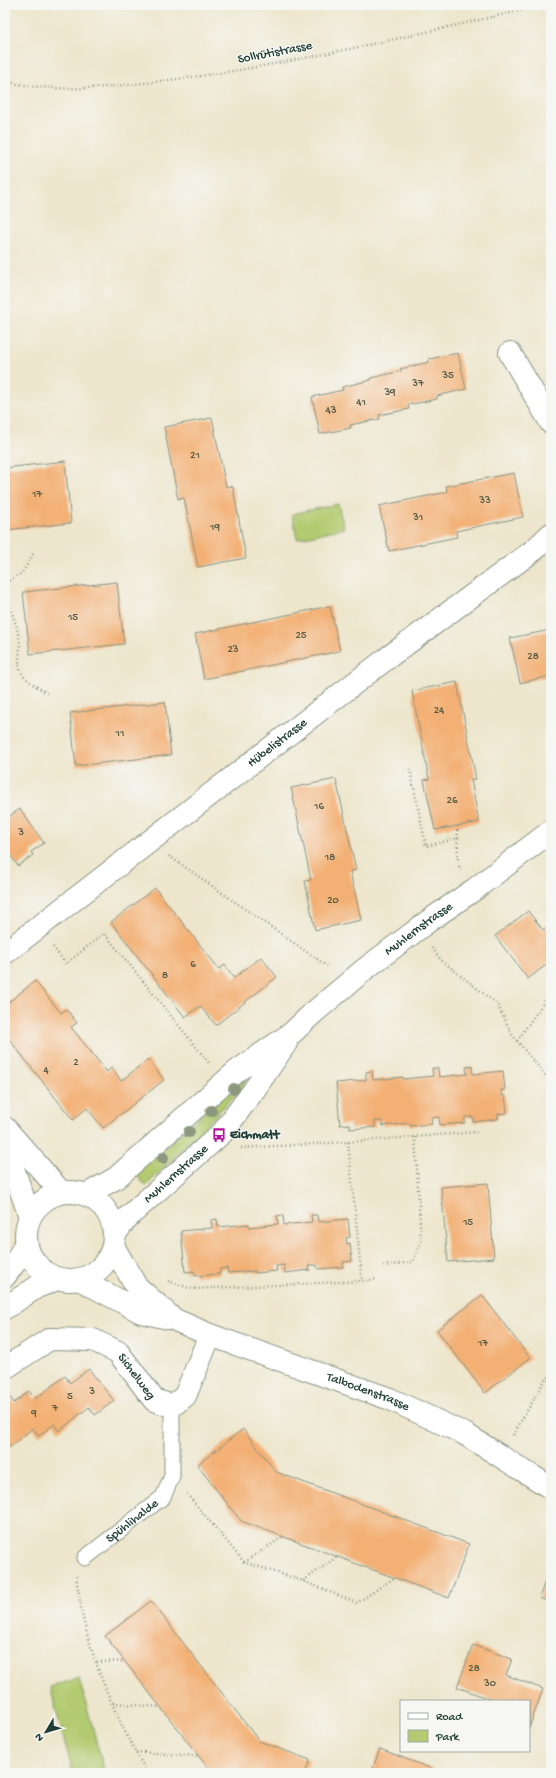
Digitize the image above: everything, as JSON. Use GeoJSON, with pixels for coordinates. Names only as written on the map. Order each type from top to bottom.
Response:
{"type":"FeatureCollection","features":[{"type":"Feature","properties":{"kind":"street"},"geometry":{"type":"LineString","coordinates":[[510,353],[551,423]]}},
{"type":"Feature","properties":{"kind":"street","name":"Hübelistrasse"},"geometry":{"type":"LineString","coordinates":[[5,953],[386,659],[534,550],[551,534]]}},
{"type":"Feature","properties":{"kind":"street","name":"Muhlernstrasse"},"geometry":{"type":"LineString","coordinates":[[292,1033],[254,1090],[223,1132],[125,1220],[114,1240],[109,1258],[102,1268],[81,1280],[69,1281],[56,1279],[43,1272],[34,1264],[26,1242],[26,1229],[35,1208],[43,1200],[61,1192],[86,1194],[116,1178],[237,1071],[292,1033],[344,985],[551,831]]}},
{"type":"Feature","properties":{"kind":"street"},"geometry":{"type":"LineString","coordinates":[[5,1128],[61,1192]]}},
{"type":"Feature","properties":{"kind":"street"},"geometry":{"type":"LineString","coordinates":[[5,1145],[30,1217]]}},
{"type":"Feature","properties":{"kind":"street"},"geometry":{"type":"LineString","coordinates":[[86,1194],[97,1201],[106,1210],[112,1222],[114,1240]]}},
{"type":"Feature","properties":{"kind":"street","name":"Talbodenstrasse"},"geometry":{"type":"LineString","coordinates":[[114,1240],[136,1286],[173,1319]]}},
{"type":"Feature","properties":{"kind":"street","name":"Muhlernstrasse"},"geometry":{"type":"LineString","coordinates":[[5,1276],[18,1260],[26,1242]]}},
{"type":"Feature","properties":{"kind":"street","name":"Muhlernstrasse"},"geometry":{"type":"LineString","coordinates":[[5,1308],[37,1287],[56,1279]]}},
{"type":"Feature","properties":{"kind":"street","name":"Talbodenstrasse"},"geometry":{"type":"LineString","coordinates":[[81,1280],[141,1312],[173,1319],[210,1335],[390,1399],[465,1434],[551,1488]]}},
{"type":"Feature","properties":{"kind":"street","name":"Sichelweg"},"geometry":{"type":"LineString","coordinates":[[5,1368],[50,1339],[93,1340],[118,1352],[154,1400],[172,1406],[185,1396],[210,1335]]}},
{"type":"Feature","properties":{"kind":"lane","name":"Spühlihalde"},"geometry":{"type":"LineString","coordinates":[[85,1558],[163,1497],[172,1476],[172,1406]]}},
{"type":"Feature","properties":{"kind":"path","name":"Sollrütistrasse"},"geometry":{"type":"LineString","coordinates":[[5,81],[53,87],[95,88],[219,74],[349,48],[546,5]]}},
{"type":"Feature","properties":{"kind":"path"},"geometry":{"type":"LineString","coordinates":[[33,554],[22,573],[8,581],[9,607],[20,644],[19,662],[22,672],[48,693]]}},
{"type":"Feature","properties":{"kind":"path"},"geometry":{"type":"LineString","coordinates":[[410,768],[426,846],[459,838]]}},
{"type":"Feature","properties":{"kind":"path"},"geometry":{"type":"LineString","coordinates":[[457,826],[459,838],[457,865],[475,889]]}},
{"type":"Feature","properties":{"kind":"path"},"geometry":{"type":"LineString","coordinates":[[149,842],[327,966]]}},
{"type":"Feature","properties":{"kind":"path"},"geometry":{"type":"LineString","coordinates":[[38,928],[66,964],[104,933],[209,1064]]}},
{"type":"Feature","properties":{"kind":"path"},"geometry":{"type":"LineString","coordinates":[[417,930],[441,960],[496,1004],[517,1041],[551,1082]]}},
{"type":"Feature","properties":{"kind":"path"},"geometry":{"type":"LineString","coordinates":[[517,1041],[551,992]]}},
{"type":"Feature","properties":{"kind":"path"},"geometry":{"type":"LineString","coordinates":[[236,1145],[239,1148],[348,1142],[477,1132]]}},
{"type":"Feature","properties":{"kind":"path"},"geometry":{"type":"LineString","coordinates":[[383,1266],[413,1262],[421,1241],[415,1137]]}},
{"type":"Feature","properties":{"kind":"path"},"geometry":{"type":"LineString","coordinates":[[348,1142],[362,1281]]}},
{"type":"Feature","properties":{"kind":"path"},"geometry":{"type":"LineString","coordinates":[[166,1280],[192,1289],[378,1279]]}},
{"type":"Feature","properties":{"kind":"path"},"geometry":{"type":"LineString","coordinates":[[501,1456],[546,1378],[551,1377]]}},
{"type":"Feature","properties":{"kind":"path"},"geometry":{"type":"LineString","coordinates":[[172,1476],[244,1562],[303,1581],[357,1603],[394,1578]]}},
{"type":"Feature","properties":{"kind":"path"},"geometry":{"type":"LineString","coordinates":[[244,1562],[283,1537]]}},
{"type":"Feature","properties":{"kind":"path"},"geometry":{"type":"LineString","coordinates":[[303,1581],[337,1557]]}},
{"type":"Feature","properties":{"kind":"path"},"geometry":{"type":"LineString","coordinates":[[85,1558],[77,1578],[80,1608],[97,1662],[113,1703],[135,1752],[148,1773]]}},
{"type":"Feature","properties":{"kind":"path"},"geometry":{"type":"LineString","coordinates":[[97,1662],[125,1661]]}},
{"type":"Feature","properties":{"kind":"path"},"geometry":{"type":"LineString","coordinates":[[113,1703],[160,1707]]}},
{"type":"Feature","properties":{"kind":"path"},"geometry":{"type":"LineString","coordinates":[[135,1752],[198,1756]]}},
{"type":"Feature","properties":{"kind":"green space"},"geometry":{"type":"Polygon","coordinates":[[[338,504],[344,528],[297,539],[292,514],[338,504]]]}},
{"type":"Feature","properties":{"kind":"green space"},"geometry":{"type":"Polygon","coordinates":[[[243,1079],[245,1082],[244,1086],[146,1186],[135,1173],[243,1079]]]}},
{"type":"Feature","properties":{"kind":"green space"},"geometry":{"type":"Polygon","coordinates":[[[79,1678],[105,1773],[73,1773],[50,1687],[79,1678]]]}},
{"type":"Feature","properties":{"kind":"building"},"geometry":{"type":"Polygon","coordinates":[[[458,353],[466,389],[437,396],[437,399],[408,405],[409,409],[379,415],[380,419],[350,425],[351,428],[320,434],[312,397],[343,390],[342,387],[401,371],[400,369],[429,362],[429,359],[458,353]]]}},
{"type":"Feature","properties":{"kind":"building"},"geometry":{"type":"Polygon","coordinates":[[[212,418],[226,487],[232,486],[233,488],[246,558],[198,567],[184,498],[178,499],[164,427],[212,418]]]}},
{"type":"Feature","properties":{"kind":"building"},"geometry":{"type":"Polygon","coordinates":[[[65,461],[71,523],[5,530],[5,468],[65,461]]]}},
{"type":"Feature","properties":{"kind":"building"},"geometry":{"type":"Polygon","coordinates":[[[514,473],[523,517],[456,531],[457,537],[389,551],[379,506],[447,492],[446,486],[514,473]]]}},
{"type":"Feature","properties":{"kind":"building"},"geometry":{"type":"Polygon","coordinates":[[[117,582],[124,644],[30,654],[23,592],[117,582]]]}},
{"type":"Feature","properties":{"kind":"building"},"geometry":{"type":"Polygon","coordinates":[[[330,606],[340,651],[204,679],[195,634],[330,606]]]}},
{"type":"Feature","properties":{"kind":"building"},"geometry":{"type":"Polygon","coordinates":[[[551,630],[551,676],[520,683],[510,638],[551,630]]]}},
{"type":"Feature","properties":{"kind":"building"},"geometry":{"type":"Polygon","coordinates":[[[457,682],[476,779],[471,780],[479,822],[435,830],[424,780],[429,779],[412,691],[457,682]]]}},
{"type":"Feature","properties":{"kind":"building"},"geometry":{"type":"Polygon","coordinates":[[[165,702],[171,755],[76,766],[70,713],[165,702]]]}},
{"type":"Feature","properties":{"kind":"building"},"geometry":{"type":"Polygon","coordinates":[[[336,779],[356,870],[350,871],[361,920],[315,930],[305,881],[311,880],[291,788],[336,779]]]}},
{"type":"Feature","properties":{"kind":"building"},"geometry":{"type":"Polygon","coordinates":[[[20,809],[44,843],[31,852],[33,855],[18,866],[5,847],[5,824],[7,822],[5,819],[20,809]]]}},
{"type":"Feature","properties":{"kind":"building"},"geometry":{"type":"Polygon","coordinates":[[[155,888],[219,969],[225,965],[234,978],[261,957],[277,977],[216,1025],[200,1006],[185,1017],[111,922],[155,888]]]}},
{"type":"Feature","properties":{"kind":"building"},"geometry":{"type":"Polygon","coordinates":[[[528,911],[543,930],[551,924],[551,961],[528,979],[495,936],[528,911]]]}},
{"type":"Feature","properties":{"kind":"building"},"geometry":{"type":"Polygon","coordinates":[[[35,981],[61,1013],[66,1009],[77,1023],[71,1027],[107,1072],[112,1067],[121,1081],[148,1059],[164,1080],[103,1128],[87,1108],[73,1120],[5,1034],[5,1005],[35,981]]]}},
{"type":"Feature","properties":{"kind":"building"},"geometry":{"type":"Polygon","coordinates":[[[472,1066],[473,1074],[503,1071],[505,1090],[501,1090],[502,1096],[505,1095],[507,1113],[498,1114],[498,1119],[473,1122],[473,1117],[465,1117],[465,1123],[440,1125],[439,1117],[431,1118],[432,1124],[410,1126],[410,1123],[383,1126],[382,1121],[375,1121],[375,1127],[350,1129],[350,1124],[340,1125],[336,1083],[366,1080],[366,1072],[372,1071],[373,1080],[403,1077],[403,1079],[433,1076],[432,1068],[438,1068],[439,1077],[467,1074],[466,1067],[472,1066]]]}},
{"type":"Feature","properties":{"kind":"building"},"geometry":{"type":"Polygon","coordinates":[[[488,1183],[494,1258],[448,1262],[441,1187],[488,1183]]]}},
{"type":"Feature","properties":{"kind":"building"},"geometry":{"type":"Polygon","coordinates":[[[283,1215],[284,1225],[312,1222],[311,1215],[317,1215],[318,1222],[348,1219],[350,1237],[346,1238],[347,1244],[350,1243],[352,1261],[343,1262],[343,1267],[318,1269],[317,1265],[309,1265],[310,1270],[285,1273],[284,1265],[276,1266],[277,1271],[255,1273],[255,1271],[228,1273],[227,1268],[220,1269],[220,1274],[195,1276],[194,1271],[185,1272],[181,1231],[212,1228],[211,1220],[217,1219],[218,1227],[249,1224],[249,1227],[278,1224],[277,1216],[283,1215]]]}},
{"type":"Feature","properties":{"kind":"building"},"geometry":{"type":"Polygon","coordinates":[[[482,1295],[530,1358],[485,1393],[437,1330],[482,1295]]]}},
{"type":"Feature","properties":{"kind":"building"},"geometry":{"type":"Polygon","coordinates":[[[89,1369],[114,1401],[95,1415],[89,1407],[59,1431],[54,1424],[39,1436],[33,1428],[5,1451],[5,1399],[9,1396],[14,1403],[29,1391],[35,1399],[65,1376],[70,1383],[89,1369]]]}},
{"type":"Feature","properties":{"kind":"building"},"geometry":{"type":"Polygon","coordinates":[[[243,1429],[276,1472],[469,1544],[449,1598],[241,1521],[197,1465],[243,1429]]]}},
{"type":"Feature","properties":{"kind":"building"},"geometry":{"type":"Polygon","coordinates":[[[551,1564],[551,1602],[539,1598],[551,1564]]]}},
{"type":"Feature","properties":{"kind":"building"},"geometry":{"type":"Polygon","coordinates":[[[151,1601],[259,1741],[310,1760],[305,1773],[212,1773],[105,1636],[151,1601]]]}},
{"type":"Feature","properties":{"kind":"building"},"geometry":{"type":"Polygon","coordinates":[[[473,1645],[512,1659],[506,1675],[543,1689],[530,1725],[530,1700],[492,1700],[457,1687],[473,1645]]]}},
{"type":"Feature","properties":{"kind":"building"},"geometry":{"type":"Polygon","coordinates":[[[380,1749],[443,1773],[371,1773],[380,1749]]]}},
{"type":"Feature","properties":{"kind":"place","name":"Eichmatt"},"geometry":{"type":"Point","coordinates":[219,1135]}}]}
